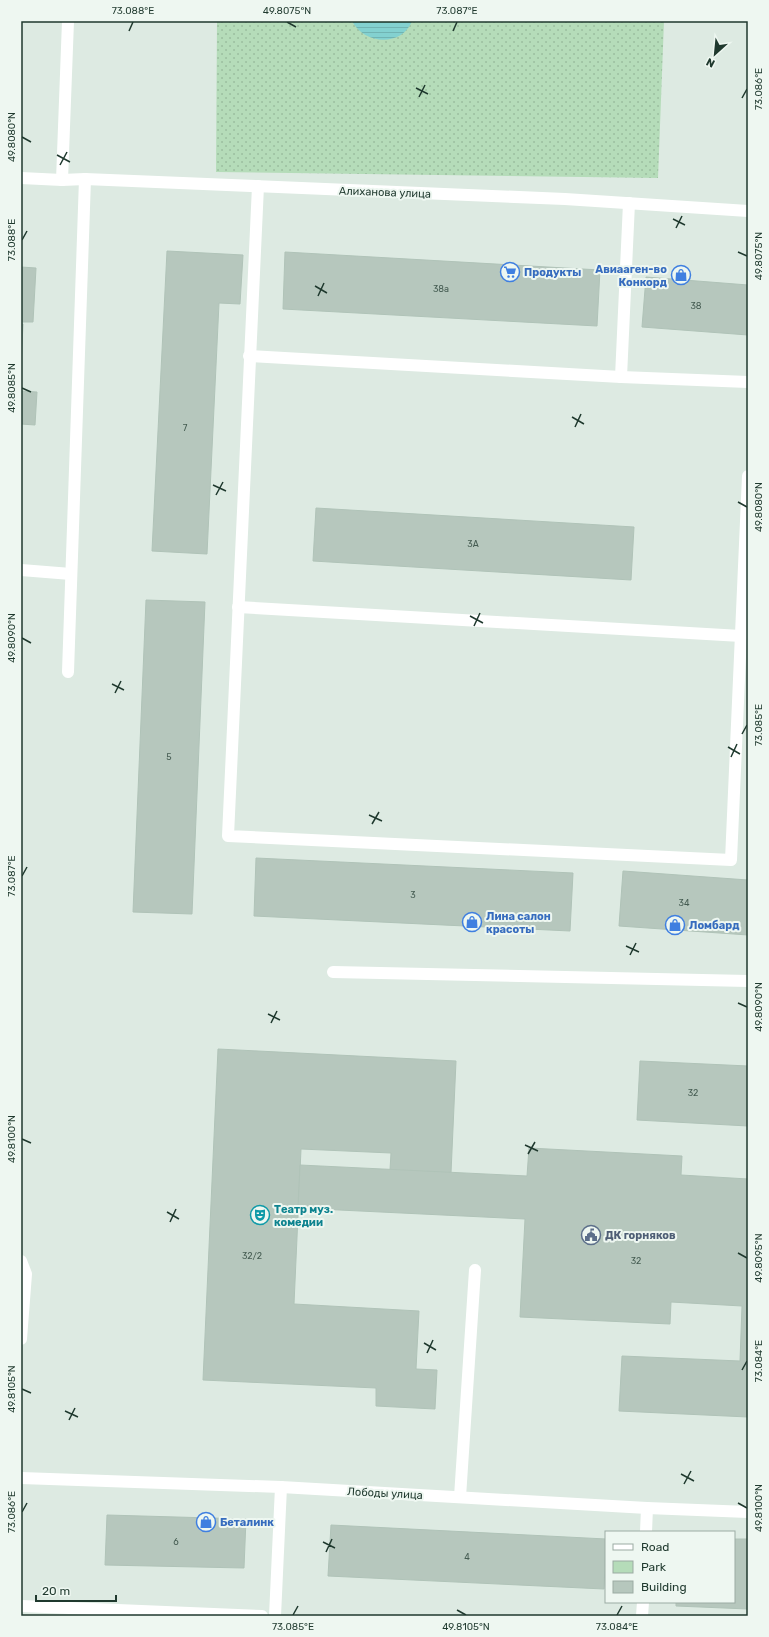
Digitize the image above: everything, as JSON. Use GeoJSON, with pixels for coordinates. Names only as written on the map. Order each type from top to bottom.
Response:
{"type":"FeatureCollection","features":[{"type":"Feature","properties":{"kind":"street"},"geometry":{"type":"LineString","coordinates":[[62,180],[68,21]]}},
{"type":"Feature","properties":{"kind":"street","name":"Алиханова улица"},"geometry":{"type":"LineString","coordinates":[[21,178],[62,180],[85,179],[565,199],[748,211]]}},
{"type":"Feature","properties":{"kind":"street"},"geometry":{"type":"LineString","coordinates":[[68,672],[85,179]]}},
{"type":"Feature","properties":{"kind":"street"},"geometry":{"type":"LineString","coordinates":[[258,186],[228,836],[731,860],[748,476]]}},
{"type":"Feature","properties":{"kind":"street"},"geometry":{"type":"LineString","coordinates":[[621,376],[629,203]]}},
{"type":"Feature","properties":{"kind":"street"},"geometry":{"type":"LineString","coordinates":[[249,356],[748,382]]}},
{"type":"Feature","properties":{"kind":"street"},"geometry":{"type":"LineString","coordinates":[[21,570],[71,574]]}},
{"type":"Feature","properties":{"kind":"street"},"geometry":{"type":"LineString","coordinates":[[238,607],[741,636]]}},
{"type":"Feature","properties":{"kind":"street"},"geometry":{"type":"LineString","coordinates":[[333,972],[748,981]]}},
{"type":"Feature","properties":{"kind":"street"},"geometry":{"type":"LineString","coordinates":[[21,1261],[26,1274],[21,1339]]}},
{"type":"Feature","properties":{"kind":"street"},"geometry":{"type":"LineString","coordinates":[[460,1497],[475,1270]]}},
{"type":"Feature","properties":{"kind":"street","name":"Лободы улица"},"geometry":{"type":"LineString","coordinates":[[21,1478],[282,1487],[647,1508],[748,1512]]}},
{"type":"Feature","properties":{"kind":"street"},"geometry":{"type":"LineString","coordinates":[[275,1616],[282,1487]]}},
{"type":"Feature","properties":{"kind":"street"},"geometry":{"type":"LineString","coordinates":[[646,1531],[647,1508]]}},
{"type":"Feature","properties":{"kind":"street"},"geometry":{"type":"LineString","coordinates":[[642,1616],[643,1603]]}},
{"type":"Feature","properties":{"kind":"street"},"geometry":{"type":"LineString","coordinates":[[21,1606],[262,1616]]}},
{"type":"Feature","properties":{"kind":"green space"},"geometry":{"type":"Polygon","coordinates":[[[217,21],[664,21],[658,178],[216,172],[217,21]]]}},
{"type":"Feature","properties":{"kind":"water"},"geometry":{"type":"Polygon","coordinates":[[[352,21],[412,21],[407,29],[400,35],[392,39],[383,40],[365,35],[352,21]]]}},
{"type":"Feature","properties":{"kind":"building"},"geometry":{"type":"Polygon","coordinates":[[[167,251],[243,255],[240,304],[219,303],[207,554],[152,551],[167,251]]]}},
{"type":"Feature","properties":{"kind":"building"},"geometry":{"type":"Polygon","coordinates":[[[285,252],[600,270],[597,326],[283,309],[285,252]]]}},
{"type":"Feature","properties":{"kind":"building"},"geometry":{"type":"Polygon","coordinates":[[[21,267],[36,268],[33,322],[21,322],[21,267]]]}},
{"type":"Feature","properties":{"kind":"building"},"geometry":{"type":"Polygon","coordinates":[[[646,277],[748,285],[748,335],[642,327],[646,277]]]}},
{"type":"Feature","properties":{"kind":"building"},"geometry":{"type":"Polygon","coordinates":[[[21,324],[23,324],[21,365],[21,324]]]}},
{"type":"Feature","properties":{"kind":"building"},"geometry":{"type":"Polygon","coordinates":[[[21,391],[37,392],[35,425],[21,424],[21,391]]]}},
{"type":"Feature","properties":{"kind":"building"},"geometry":{"type":"Polygon","coordinates":[[[316,508],[634,527],[631,580],[313,561],[316,508]]]}},
{"type":"Feature","properties":{"kind":"building"},"geometry":{"type":"Polygon","coordinates":[[[146,600],[205,602],[192,914],[133,912],[146,600]]]}},
{"type":"Feature","properties":{"kind":"building"},"geometry":{"type":"Polygon","coordinates":[[[256,858],[573,873],[570,931],[254,916],[256,858]]]}},
{"type":"Feature","properties":{"kind":"building"},"geometry":{"type":"Polygon","coordinates":[[[623,871],[748,880],[748,935],[619,926],[623,871]]]}},
{"type":"Feature","properties":{"kind":"building"},"geometry":{"type":"Polygon","coordinates":[[[218,1049],[456,1061],[451,1173],[390,1170],[391,1153],[301,1149],[294,1304],[419,1311],[416,1369],[437,1370],[435,1409],[376,1406],[376,1388],[203,1380],[218,1049]]]}},
{"type":"Feature","properties":{"kind":"building"},"geometry":{"type":"Polygon","coordinates":[[[640,1061],[748,1066],[748,1126],[637,1120],[640,1061]]]}},
{"type":"Feature","properties":{"kind":"building"},"geometry":{"type":"Polygon","coordinates":[[[529,1148],[682,1156],[681,1175],[748,1179],[748,1417],[619,1411],[622,1356],[740,1361],[742,1306],[671,1302],[670,1324],[520,1317],[525,1219],[298,1208],[300,1165],[527,1176],[529,1148]]]}},
{"type":"Feature","properties":{"kind":"building"},"geometry":{"type":"Polygon","coordinates":[[[107,1515],[246,1519],[244,1568],[105,1565],[107,1515]]]}},
{"type":"Feature","properties":{"kind":"building"},"geometry":{"type":"Polygon","coordinates":[[[331,1525],[605,1539],[604,1589],[328,1576],[331,1525]]]}},
{"type":"Feature","properties":{"kind":"building"},"geometry":{"type":"Polygon","coordinates":[[[735,1539],[748,1539],[748,1609],[676,1606],[676,1603],[735,1603],[735,1539]]]}},
{"type":"Feature","properties":{"kind":"place","name":"Продукты"},"geometry":{"type":"Point","coordinates":[510,272]}},
{"type":"Feature","properties":{"kind":"place","name":"Авиааген-во Конкорд"},"geometry":{"type":"Point","coordinates":[681,275]}},
{"type":"Feature","properties":{"kind":"place","name":"Лина салон красоты"},"geometry":{"type":"Point","coordinates":[472,922]}},
{"type":"Feature","properties":{"kind":"place","name":"Ломбард"},"geometry":{"type":"Point","coordinates":[675,925]}},
{"type":"Feature","properties":{"kind":"place","name":"Театр муз. комедии"},"geometry":{"type":"Point","coordinates":[260,1215]}},
{"type":"Feature","properties":{"kind":"place","name":"ДК горняков"},"geometry":{"type":"Point","coordinates":[591,1235]}},
{"type":"Feature","properties":{"kind":"place","name":"Беталинк"},"geometry":{"type":"Point","coordinates":[206,1522]}}]}
